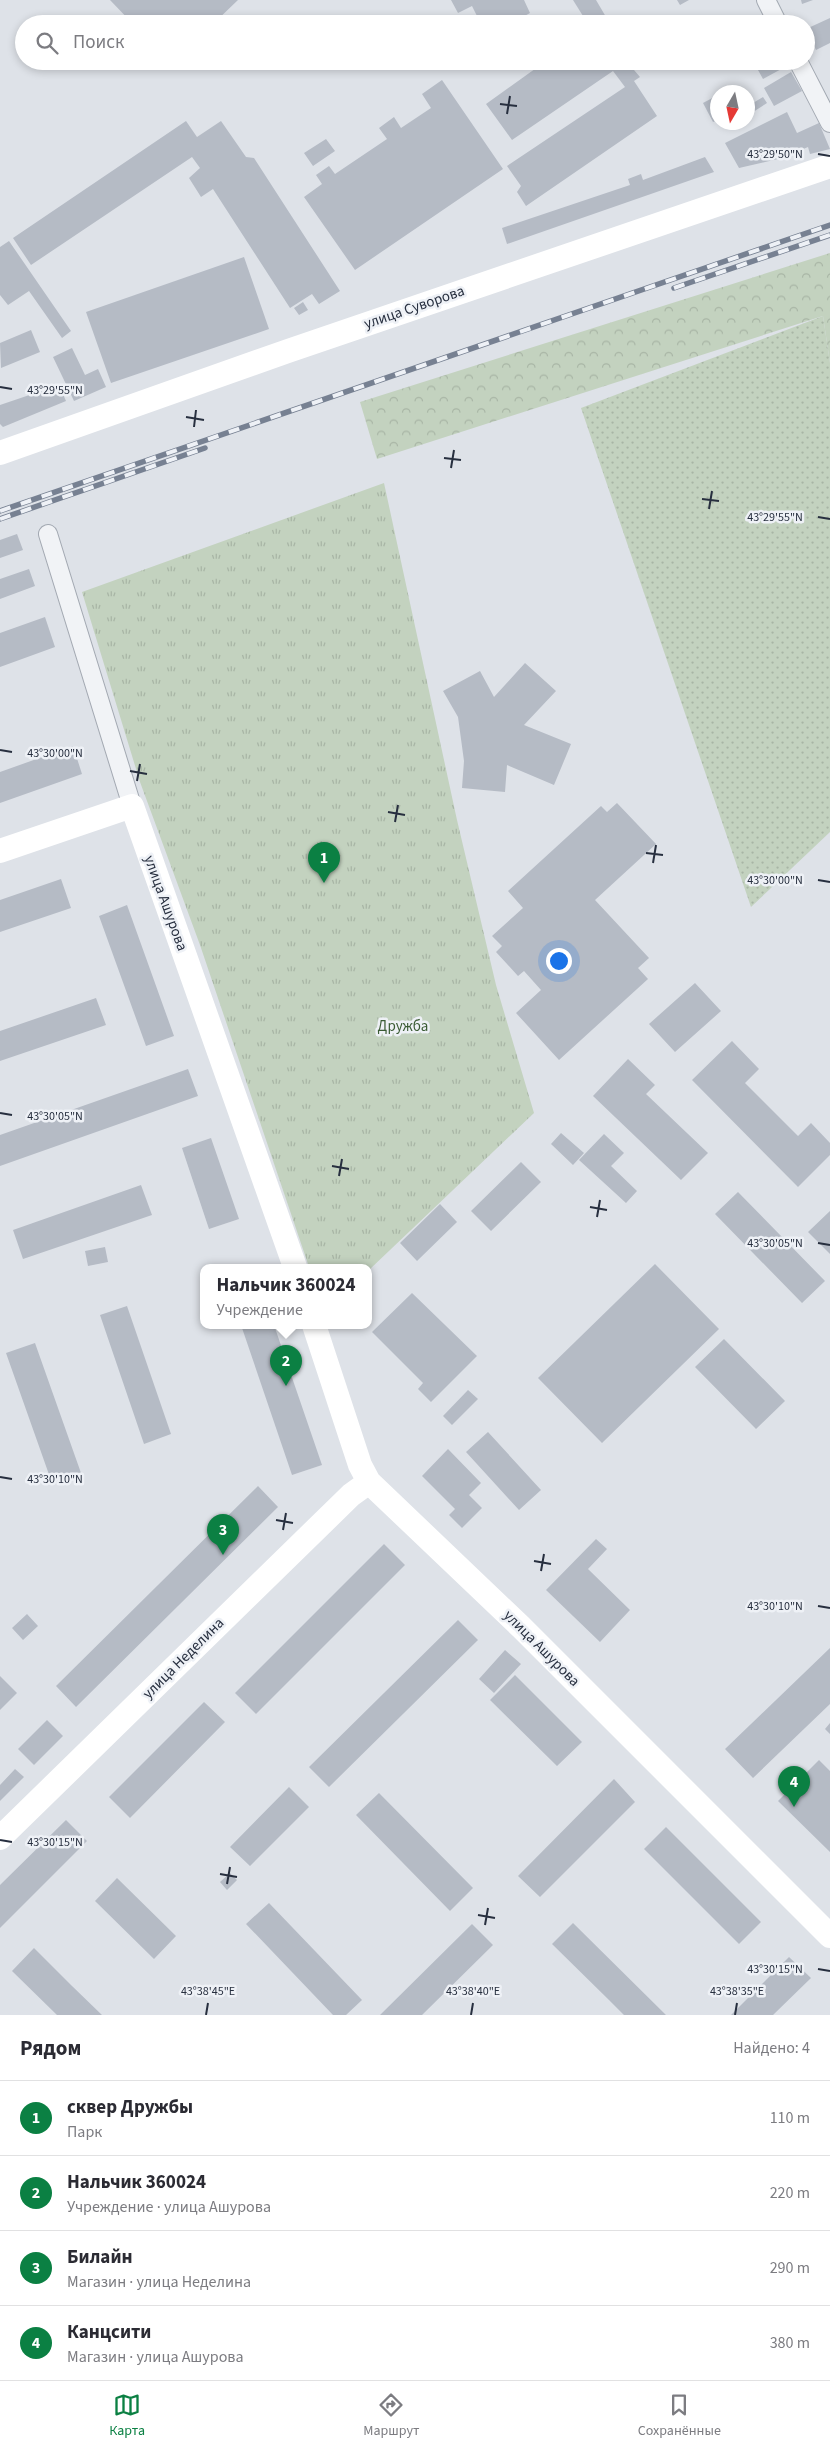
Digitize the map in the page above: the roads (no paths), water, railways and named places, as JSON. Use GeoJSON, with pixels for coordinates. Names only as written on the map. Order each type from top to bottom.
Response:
{"type":"FeatureCollection","features":[{"type":"Feature","properties":{"kind":"street"},"geometry":{"type":"LineString","coordinates":[[766,0],[774,15]]}},
{"type":"Feature","properties":{"kind":"street"},"geometry":{"type":"LineString","coordinates":[[803,70],[830,123]]}},
{"type":"Feature","properties":{"kind":"street","name":"улица Суворова"},"geometry":{"type":"LineString","coordinates":[[0,453],[288,350],[830,166]]}},
{"type":"Feature","properties":{"kind":"street","name":"улица Ашурова"},"geometry":{"type":"LineString","coordinates":[[48,534],[132,806],[294,1264]]}},
{"type":"Feature","properties":{"kind":"street"},"geometry":{"type":"LineString","coordinates":[[0,851],[132,806]]}},
{"type":"Feature","properties":{"kind":"street","name":"улица Ашурова"},"geometry":{"type":"LineString","coordinates":[[315,1329],[360,1465],[369,1482],[521,1626],[830,1936]]}},
{"type":"Feature","properties":{"kind":"street","name":"улица Неделина"},"geometry":{"type":"LineString","coordinates":[[0,1838],[351,1495],[369,1482]]}},
{"type":"Feature","properties":{"kind":"railway"},"geometry":{"type":"LineString","coordinates":[[0,511],[830,225]]}},
{"type":"Feature","properties":{"kind":"railway"},"geometry":{"type":"LineString","coordinates":[[674,288],[830,235]]}},
{"type":"Feature","properties":{"kind":"railway"},"geometry":{"type":"LineString","coordinates":[[0,519],[205,448]]}},
{"type":"Feature","properties":{"kind":"place","name":"сквер Дружбы"},"geometry":{"type":"Point","coordinates":[324,883]}},
{"type":"Feature","properties":{"kind":"place","name":"Нальчик 360024"},"geometry":{"type":"Point","coordinates":[286,1386]}},
{"type":"Feature","properties":{"kind":"place","name":"Билайн"},"geometry":{"type":"Point","coordinates":[223,1555]}},
{"type":"Feature","properties":{"kind":"place","name":"Канцсити"},"geometry":{"type":"Point","coordinates":[794,1807]}},
{"type":"Feature","properties":{"kind":"park label","name":"Дружба"},"geometry":{"type":"Point","coordinates":[403,1026]}}]}
